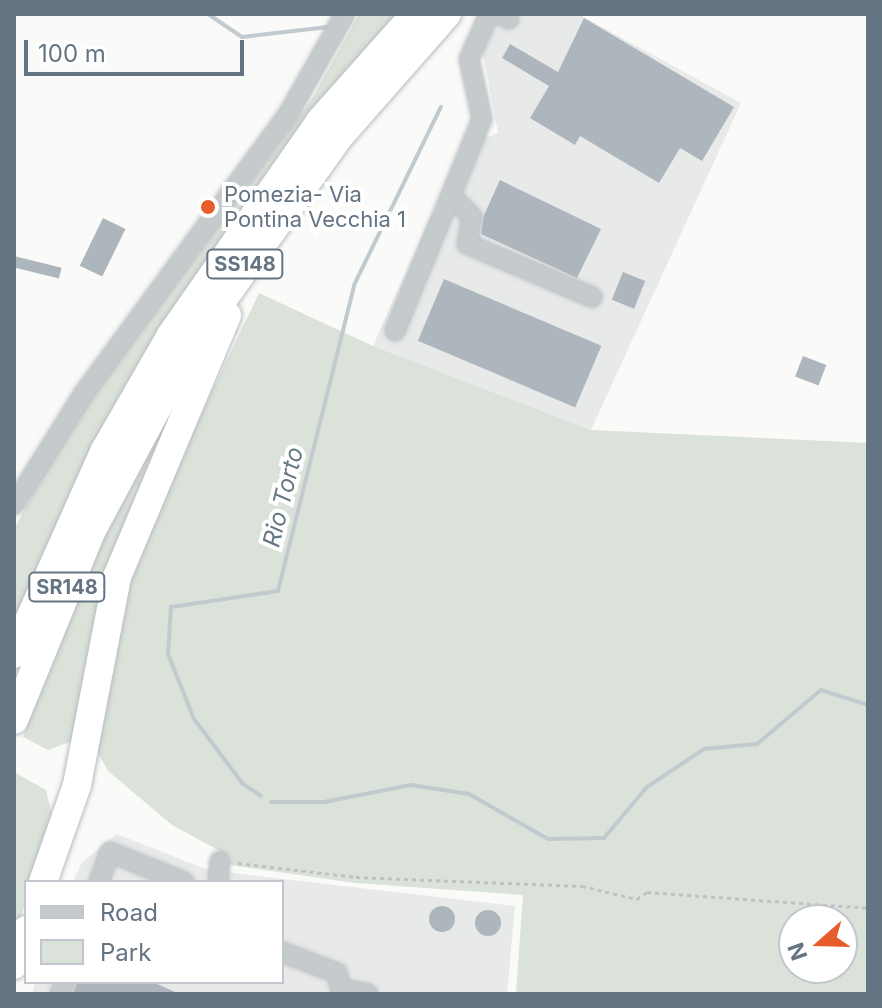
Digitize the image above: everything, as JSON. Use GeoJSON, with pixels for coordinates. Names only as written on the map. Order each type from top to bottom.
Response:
{"type":"FeatureCollection","features":[{"type":"Feature","properties":{"kind":"highway","name":"SS148"},"geometry":{"type":"LineString","coordinates":[[404,44],[415,14]]}},
{"type":"Feature","properties":{"kind":"highway","name":"SS148"},"geometry":{"type":"LineString","coordinates":[[116,453],[375,78],[404,44],[447,14]]}},
{"type":"Feature","properties":{"kind":"highway","name":"SS148"},"geometry":{"type":"LineString","coordinates":[[116,453],[219,260],[321,120],[375,78]]}},
{"type":"Feature","properties":{"kind":"highway"},"geometry":{"type":"LineString","coordinates":[[44,880],[77,785],[102,638],[121,563],[255,249]]}},
{"type":"Feature","properties":{"kind":"highway","name":"SR148"},"geometry":{"type":"LineString","coordinates":[[14,654],[116,453]]}},
{"type":"Feature","properties":{"kind":"highway","name":"SR148"},"geometry":{"type":"LineString","coordinates":[[14,720],[116,453]]}},
{"type":"Feature","properties":{"kind":"highway"},"geometry":{"type":"LineString","coordinates":[[14,965],[24,936]]}},
{"type":"Feature","properties":{"kind":"street"},"geometry":{"type":"LineString","coordinates":[[14,505],[84,393],[277,131],[345,14]]}},
{"type":"Feature","properties":{"kind":"street"},"geometry":{"type":"LineString","coordinates":[[395,331],[439,218],[489,120],[469,59],[489,14]]}},
{"type":"Feature","properties":{"kind":"street"},"geometry":{"type":"LineString","coordinates":[[451,196],[472,217],[467,244],[592,297]]}},
{"type":"Feature","properties":{"kind":"street"},"geometry":{"type":"LineString","coordinates":[[100,880],[110,852],[179,880]]}},
{"type":"Feature","properties":{"kind":"street"},"geometry":{"type":"LineString","coordinates":[[219,880],[229,862]]}},
{"type":"Feature","properties":{"kind":"street"},"geometry":{"type":"LineString","coordinates":[[284,953],[337,973],[341,992],[368,994]]}},
{"type":"Feature","properties":{"kind":"path"},"geometry":{"type":"LineString","coordinates":[[229,862],[356,877],[582,886],[624,898],[647,892],[868,908]]}},
{"type":"Feature","properties":{"kind":"shaded area"},"geometry":{"type":"Polygon","coordinates":[[[499,14],[578,14],[741,103],[591,430],[373,346],[431,215],[446,221],[484,138],[498,133],[482,48],[499,14]]]}},
{"type":"Feature","properties":{"kind":"shaded area"},"geometry":{"type":"Polygon","coordinates":[[[117,834],[208,870],[515,906],[507,994],[32,994],[34,984],[284,984],[284,880],[74,880],[82,862],[117,834]]]}},
{"type":"Feature","properties":{"kind":"green space"},"geometry":{"type":"Polygon","coordinates":[[[359,14],[410,14],[14,637],[14,529],[51,461],[88,403],[313,97],[359,14]]]}},
{"type":"Feature","properties":{"kind":"green space"},"geometry":{"type":"Polygon","coordinates":[[[259,293],[373,346],[591,430],[868,443],[868,994],[516,994],[523,895],[355,883],[230,865],[220,851],[172,825],[108,771],[96,749],[134,554],[259,293]]]}},
{"type":"Feature","properties":{"kind":"green space"},"geometry":{"type":"Polygon","coordinates":[[[175,398],[184,403],[102,590],[91,638],[85,709],[75,740],[48,750],[23,737],[100,539],[175,398]]]}},
{"type":"Feature","properties":{"kind":"green space"},"geometry":{"type":"Polygon","coordinates":[[[14,772],[46,790],[53,819],[34,880],[24,880],[24,908],[14,935],[14,772]]]}},
{"type":"Feature","properties":{"kind":"building"},"geometry":{"type":"Polygon","coordinates":[[[584,18],[734,107],[702,161],[680,148],[659,183],[580,136],[575,145],[530,118],[549,86],[502,58],[510,44],[558,72],[584,18]]]}},
{"type":"Feature","properties":{"kind":"building"},"geometry":{"type":"Polygon","coordinates":[[[500,180],[601,229],[577,278],[481,234],[484,215],[500,180]]]}},
{"type":"Feature","properties":{"kind":"building"},"geometry":{"type":"Polygon","coordinates":[[[103,218],[125,229],[102,277],[80,266],[103,218]]]}},
{"type":"Feature","properties":{"kind":"building"},"geometry":{"type":"Polygon","coordinates":[[[14,256],[62,268],[59,279],[14,267],[14,256]]]}},
{"type":"Feature","properties":{"kind":"building"},"geometry":{"type":"Polygon","coordinates":[[[623,272],[645,281],[634,309],[612,300],[623,272]]]}},
{"type":"Feature","properties":{"kind":"building"},"geometry":{"type":"Polygon","coordinates":[[[444,279],[601,346],[575,407],[418,341],[444,279]]]}},
{"type":"Feature","properties":{"kind":"building"},"geometry":{"type":"Polygon","coordinates":[[[803,356],[826,365],[818,385],[795,377],[803,356]]]}},
{"type":"Feature","properties":{"kind":"building"},"geometry":{"type":"Polygon","coordinates":[[[442,906],[451,910],[455,919],[451,928],[442,932],[433,928],[429,919],[433,910],[442,906]]]}},
{"type":"Feature","properties":{"kind":"building"},"geometry":{"type":"Polygon","coordinates":[[[488,910],[497,914],[501,923],[497,932],[488,936],[479,932],[475,923],[479,914],[488,910]]]}},
{"type":"Feature","properties":{"kind":"building"},"geometry":{"type":"Polygon","coordinates":[[[76,984],[157,984],[175,992],[73,994],[76,984]]]}},
{"type":"Feature","properties":{"kind":"waterway","name":"Rio Torto"},"geometry":{"type":"LineString","coordinates":[[208,14],[242,37],[328,27]]}},
{"type":"Feature","properties":{"kind":"waterway","name":"Rio Torto"},"geometry":{"type":"LineString","coordinates":[[261,796],[243,784],[194,719],[168,654],[171,607],[278,591],[355,283],[441,107]]}},
{"type":"Feature","properties":{"kind":"waterway","name":"Rio Torto"},"geometry":{"type":"LineString","coordinates":[[271,802],[324,802],[411,785],[469,794],[548,839],[604,838],[647,787],[704,749],[757,744],[821,690],[868,705]]}},
{"type":"Feature","properties":{"kind":"place","name":"Pomezia- Via Pontina Vecchia 1"},"geometry":{"type":"Point","coordinates":[208,207]}}]}
